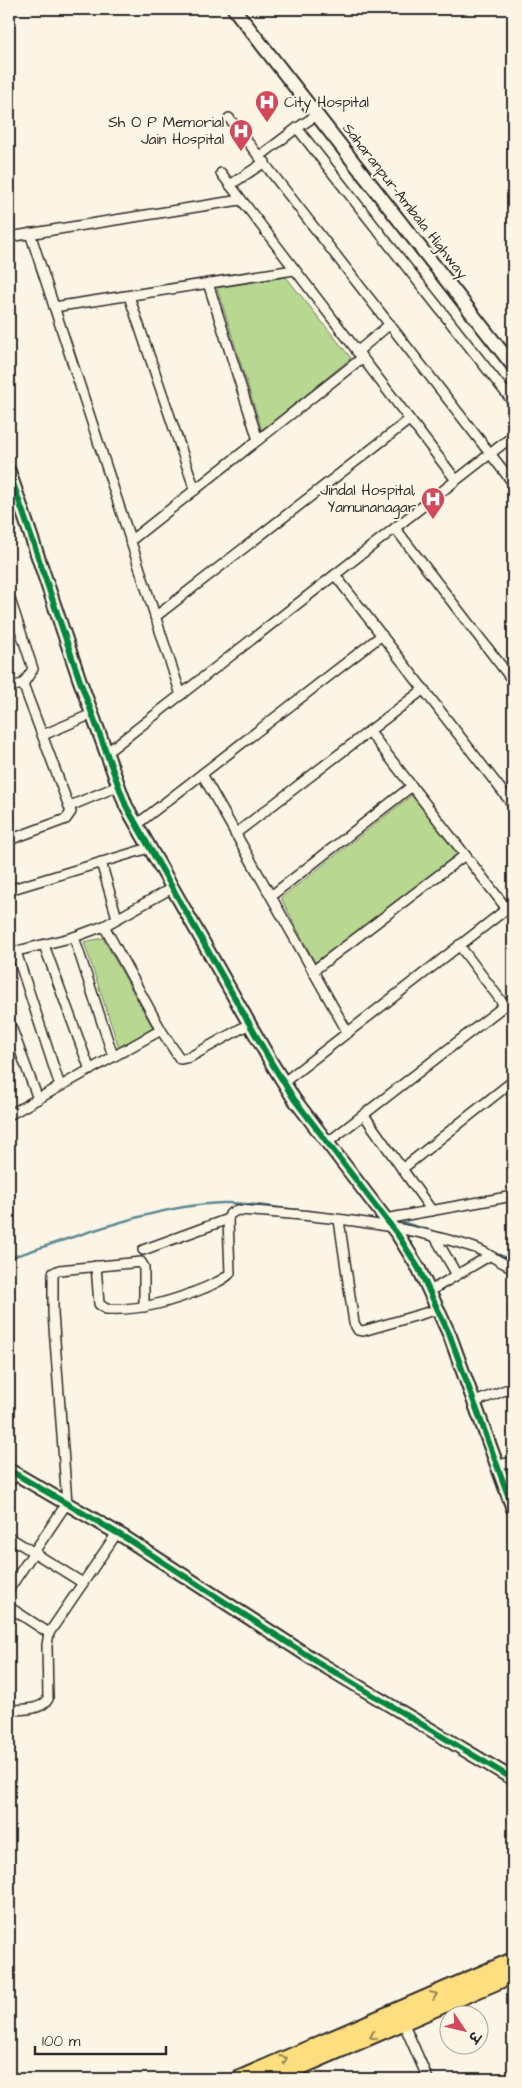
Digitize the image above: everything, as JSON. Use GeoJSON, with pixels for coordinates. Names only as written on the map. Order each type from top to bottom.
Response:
{"type":"FeatureCollection","features":[{"type":"Feature","properties":{"kind":"highway"},"geometry":{"type":"LineString","coordinates":[[240,2079],[513,1961]]}},
{"type":"Feature","properties":{"kind":"highway"},"geometry":{"type":"LineString","coordinates":[[272,2079],[513,1974]]}},
{"type":"Feature","properties":{"kind":"street","name":"Saharanpur-Ambala Highway"},"geometry":{"type":"LineString","coordinates":[[234,9],[513,366]]}},
{"type":"Feature","properties":{"kind":"street"},"geometry":{"type":"LineString","coordinates":[[230,185],[297,128],[317,115]]}},
{"type":"Feature","properties":{"kind":"street"},"geometry":{"type":"LineString","coordinates":[[229,118],[513,483]]}},
{"type":"Feature","properties":{"kind":"street"},"geometry":{"type":"LineString","coordinates":[[297,128],[513,402]]}},
{"type":"Feature","properties":{"kind":"street"},"geometry":{"type":"LineString","coordinates":[[221,173],[456,480]]}},
{"type":"Feature","properties":{"kind":"street"},"geometry":{"type":"LineString","coordinates":[[9,237],[240,200]]}},
{"type":"Feature","properties":{"kind":"street"},"geometry":{"type":"LineString","coordinates":[[30,233],[181,695]]}},
{"type":"Feature","properties":{"kind":"street"},"geometry":{"type":"LineString","coordinates":[[54,307],[294,270]]}},
{"type":"Feature","properties":{"kind":"street"},"geometry":{"type":"LineString","coordinates":[[208,283],[258,440]]}},
{"type":"Feature","properties":{"kind":"street"},"geometry":{"type":"LineString","coordinates":[[129,296],[195,490]]}},
{"type":"Feature","properties":{"kind":"street"},"geometry":{"type":"LineString","coordinates":[[130,541],[258,440],[359,355],[390,324]]}},
{"type":"Feature","properties":{"kind":"street"},"geometry":{"type":"LineString","coordinates":[[155,617],[409,420]]}},
{"type":"Feature","properties":{"kind":"street"},"geometry":{"type":"LineString","coordinates":[[106,753],[513,436]]}},
{"type":"Feature","properties":{"kind":"street"},"geometry":{"type":"LineString","coordinates":[[9,470],[92,714],[118,786],[136,825],[284,1082],[327,1143],[411,1254],[438,1308],[475,1402],[513,1509]]}},
{"type":"Feature","properties":{"kind":"street"},"geometry":{"type":"LineString","coordinates":[[395,528],[513,681]]}},
{"type":"Feature","properties":{"kind":"street"},"geometry":{"type":"LineString","coordinates":[[335,575],[513,805]]}},
{"type":"Feature","properties":{"kind":"street"},"geometry":{"type":"LineString","coordinates":[[9,596],[33,669],[23,684],[9,687]]}},
{"type":"Feature","properties":{"kind":"street"},"geometry":{"type":"LineString","coordinates":[[136,825],[382,635]]}},
{"type":"Feature","properties":{"kind":"street"},"geometry":{"type":"LineString","coordinates":[[9,840],[70,816],[70,806],[23,684]]}},
{"type":"Feature","properties":{"kind":"street"},"geometry":{"type":"LineString","coordinates":[[236,834],[424,689]]}},
{"type":"Feature","properties":{"kind":"street"},"geometry":{"type":"LineString","coordinates":[[43,735],[92,714]]}},
{"type":"Feature","properties":{"kind":"street"},"geometry":{"type":"LineString","coordinates":[[284,1082],[510,907],[465,855],[369,731]]}},
{"type":"Feature","properties":{"kind":"street"},"geometry":{"type":"LineString","coordinates":[[202,774],[348,1033]]}},
{"type":"Feature","properties":{"kind":"street"},"geometry":{"type":"LineString","coordinates":[[70,806],[118,786]]}},
{"type":"Feature","properties":{"kind":"street"},"geometry":{"type":"LineString","coordinates":[[271,896],[412,786]]}},
{"type":"Feature","properties":{"kind":"street"},"geometry":{"type":"LineString","coordinates":[[9,890],[149,848]]}},
{"type":"Feature","properties":{"kind":"street"},"geometry":{"type":"LineString","coordinates":[[313,971],[465,855]]}},
{"type":"Feature","properties":{"kind":"street"},"geometry":{"type":"LineString","coordinates":[[100,862],[117,918]]}},
{"type":"Feature","properties":{"kind":"street"},"geometry":{"type":"LineString","coordinates":[[60,1086],[12,952],[74,937],[104,926],[172,888]]}},
{"type":"Feature","properties":{"kind":"street"},"geometry":{"type":"LineString","coordinates":[[104,926],[161,1030],[180,1059],[185,1059],[249,1024]]}},
{"type":"Feature","properties":{"kind":"street"},"geometry":{"type":"LineString","coordinates":[[74,937],[113,1056]]}},
{"type":"Feature","properties":{"kind":"street"},"geometry":{"type":"LineString","coordinates":[[44,945],[90,1070]]}},
{"type":"Feature","properties":{"kind":"street"},"geometry":{"type":"LineString","coordinates":[[459,946],[505,1006]]}},
{"type":"Feature","properties":{"kind":"street"},"geometry":{"type":"LineString","coordinates":[[327,1143],[513,999]]}},
{"type":"Feature","properties":{"kind":"street"},"geometry":{"type":"LineString","coordinates":[[9,1021],[38,1099]]}},
{"type":"Feature","properties":{"kind":"street"},"geometry":{"type":"LineString","coordinates":[[9,1114],[161,1030]]}},
{"type":"Feature","properties":{"kind":"street"},"geometry":{"type":"LineString","coordinates":[[402,1169],[513,1081]]}},
{"type":"Feature","properties":{"kind":"street"},"geometry":{"type":"LineString","coordinates":[[364,1115],[432,1211]]}},
{"type":"Feature","properties":{"kind":"street"},"geometry":{"type":"LineString","coordinates":[[389,1223],[432,1211],[513,1196]]}},
{"type":"Feature","properties":{"kind":"street"},"geometry":{"type":"LineString","coordinates":[[96,1266],[102,1307],[113,1310],[144,1307],[188,1294],[227,1277],[230,1269],[228,1220],[230,1214],[237,1210],[389,1223],[472,1246],[513,1267]]}},
{"type":"Feature","properties":{"kind":"street"},"geometry":{"type":"LineString","coordinates":[[143,1250],[228,1220]]}},
{"type":"Feature","properties":{"kind":"street"},"geometry":{"type":"LineString","coordinates":[[340,1220],[354,1323],[358,1330],[363,1331],[438,1308]]}},
{"type":"Feature","properties":{"kind":"street"},"geometry":{"type":"LineString","coordinates":[[435,1237],[457,1275]]}},
{"type":"Feature","properties":{"kind":"street"},"geometry":{"type":"LineString","coordinates":[[430,1291],[489,1256]]}},
{"type":"Feature","properties":{"kind":"street"},"geometry":{"type":"LineString","coordinates":[[9,1589],[67,1503],[53,1272],[136,1262],[143,1264],[144,1307]]}},
{"type":"Feature","properties":{"kind":"street"},"geometry":{"type":"LineString","coordinates":[[475,1402],[513,1387]]}},
{"type":"Feature","properties":{"kind":"street"},"geometry":{"type":"LineString","coordinates":[[498,1465],[513,1462]]}},
{"type":"Feature","properties":{"kind":"street"},"geometry":{"type":"LineString","coordinates":[[11,1476],[67,1503],[117,1533],[316,1660],[513,1779]]}},
{"type":"Feature","properties":{"kind":"street"},"geometry":{"type":"LineString","coordinates":[[9,1710],[40,1707],[45,1704],[48,1699],[47,1644],[49,1633],[117,1533]]}},
{"type":"Feature","properties":{"kind":"street"},"geometry":{"type":"LineString","coordinates":[[9,1538],[83,1583]]}},
{"type":"Feature","properties":{"kind":"street"},"geometry":{"type":"LineString","coordinates":[[9,1607],[49,1633]]}},
{"type":"Feature","properties":{"kind":"street"},"geometry":{"type":"LineString","coordinates":[[403,2022],[428,2079]]}},
{"type":"Feature","properties":{"kind":"green space"},"geometry":{"type":"Polygon","coordinates":[[[286,277],[351,358],[262,431],[217,288],[286,277]]]}},
{"type":"Feature","properties":{"kind":"green space"},"geometry":{"type":"Polygon","coordinates":[[[412,795],[458,855],[315,963],[281,898],[412,795]]]}},
{"type":"Feature","properties":{"kind":"green space"},"geometry":{"type":"Polygon","coordinates":[[[103,938],[153,1028],[119,1048],[84,942],[103,938]]]}},
{"type":"Feature","properties":{"kind":"waterway"},"geometry":{"type":"LineString","coordinates":[[9,1258],[143,1216],[197,1205],[232,1203],[299,1210]]}},
{"type":"Feature","properties":{"kind":"waterway"},"geometry":{"type":"LineString","coordinates":[[399,1224],[405,1223],[437,1233]]}},
{"type":"Feature","properties":{"kind":"waterway"},"geometry":{"type":"LineString","coordinates":[[493,1253],[513,1260]]}},
{"type":"Feature","properties":{"kind":"cycle path"},"geometry":{"type":"LineString","coordinates":[[9,471],[80,681],[126,806],[271,1062],[294,1099],[398,1235],[419,1269],[450,1336],[513,1509]]}},
{"type":"Feature","properties":{"kind":"cycle path"},"geometry":{"type":"LineString","coordinates":[[9,1470],[124,1537],[316,1661],[513,1779]]}},
{"type":"Feature","properties":{"kind":"place","name":"City Hospital"},"geometry":{"type":"Point","coordinates":[267,123]}},
{"type":"Feature","properties":{"kind":"place","name":"Sh O P Memorial Jain Hospital"},"geometry":{"type":"Point","coordinates":[241,152]}},
{"type":"Feature","properties":{"kind":"place","name":"Jindal Hospital, Yamunanagar"},"geometry":{"type":"Point","coordinates":[433,520]}}]}
